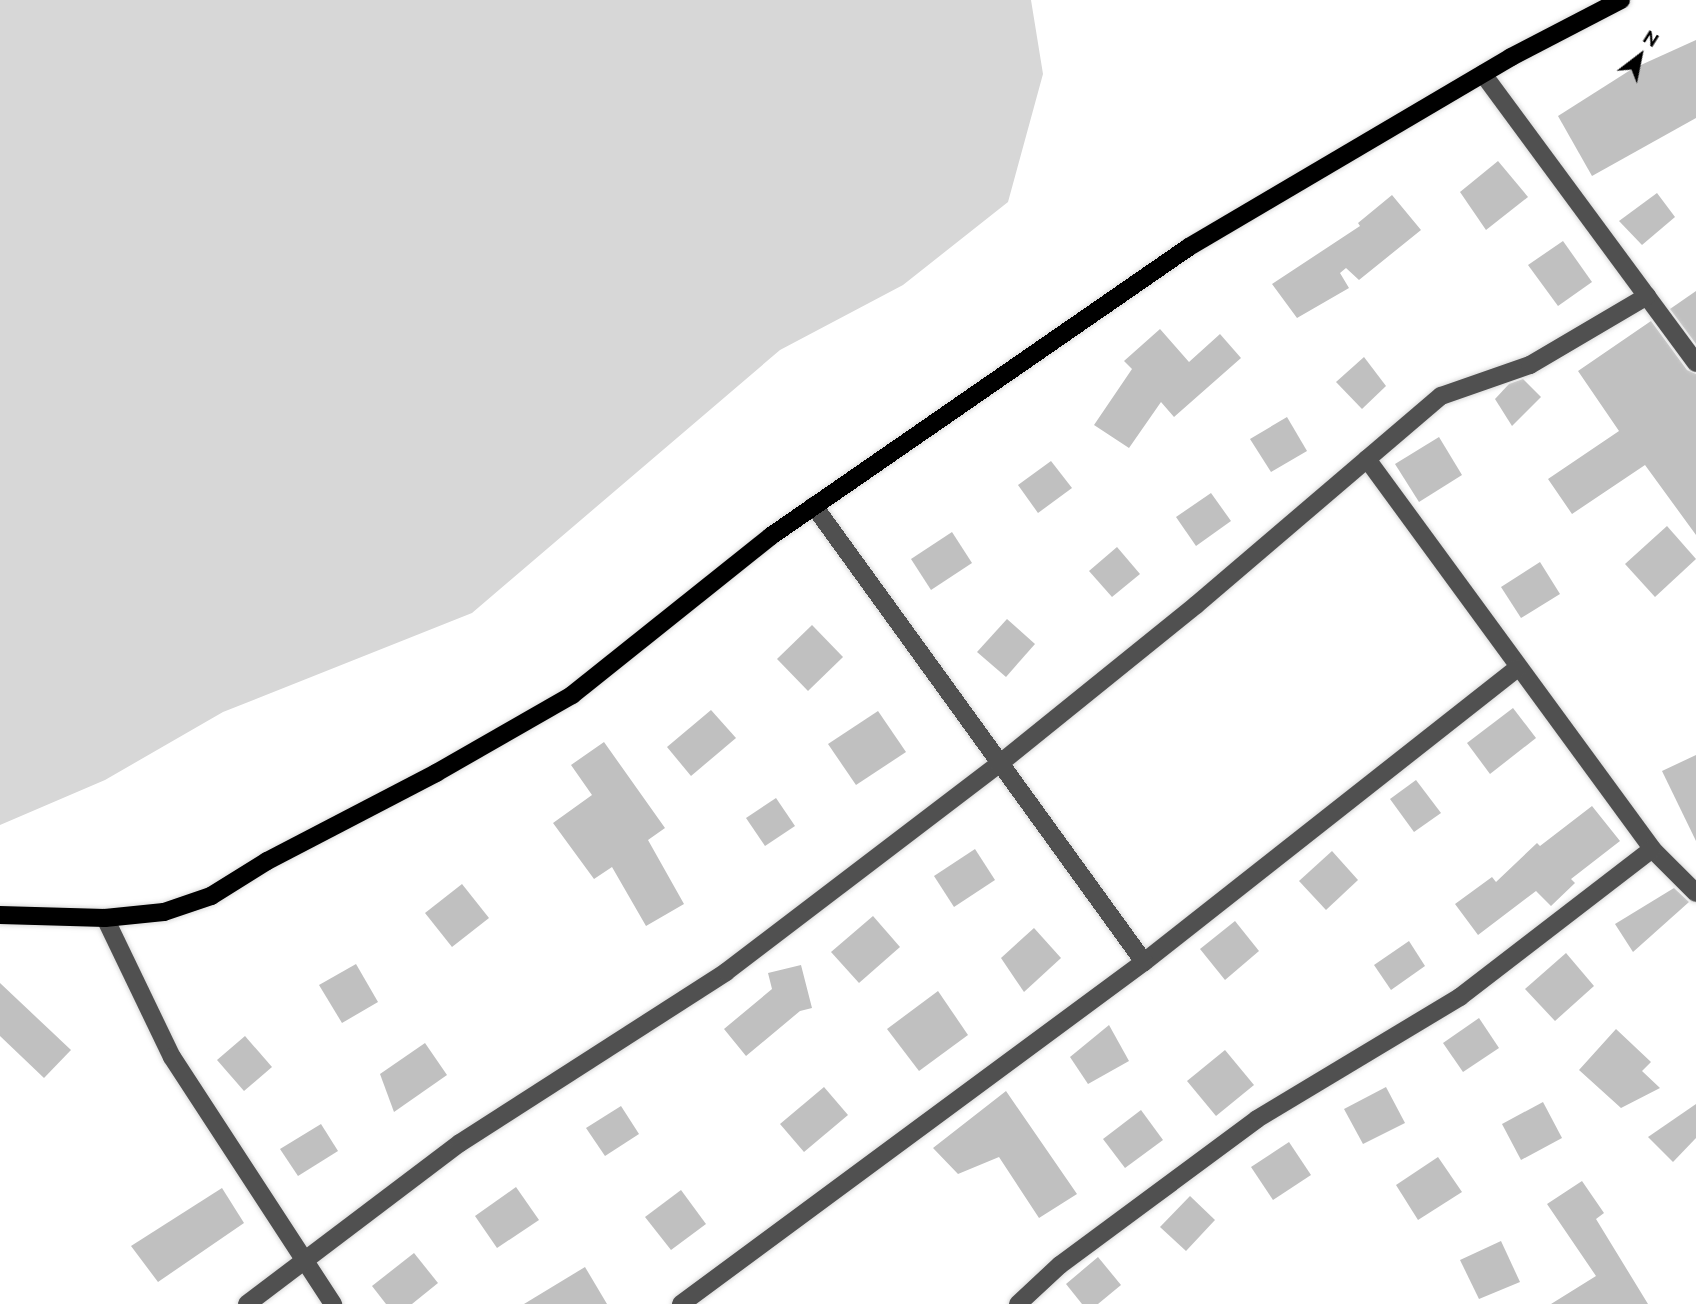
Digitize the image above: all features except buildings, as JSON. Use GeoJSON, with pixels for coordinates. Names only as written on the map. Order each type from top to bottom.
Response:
{"type":"FeatureCollection","features":[{"type":"Feature","properties":{"kind":"main road"},"geometry":{"type":"LineString","coordinates":[[0,915],[105,918],[164,912],[211,896],[267,860],[436,773],[572,695],[814,506],[1189,247],[1483,74],[1621,0]]}},
{"type":"Feature","properties":{"kind":"street"},"geometry":{"type":"LineString","coordinates":[[1483,74],[1696,363]]}},
{"type":"Feature","properties":{"kind":"street"},"geometry":{"type":"LineString","coordinates":[[247,1304],[304,1264],[460,1143],[726,972],[999,764],[1441,396],[1530,365],[1647,296]]}},
{"type":"Feature","properties":{"kind":"street"},"geometry":{"type":"LineString","coordinates":[[1367,459],[1517,668],[1652,849],[1696,893]]}},
{"type":"Feature","properties":{"kind":"street"},"geometry":{"type":"LineString","coordinates":[[814,506],[1144,962]]}},
{"type":"Feature","properties":{"kind":"street"},"geometry":{"type":"LineString","coordinates":[[681,1304],[1144,962],[1517,668]]}},
{"type":"Feature","properties":{"kind":"street"},"geometry":{"type":"LineString","coordinates":[[1018,1304],[1060,1265],[1257,1119],[1460,997],[1652,849]]}},
{"type":"Feature","properties":{"kind":"street"},"geometry":{"type":"LineString","coordinates":[[105,918],[172,1056],[304,1264],[333,1304]]}},
{"type":"Feature","properties":{"kind":"shaded area"},"geometry":{"type":"Polygon","coordinates":[[[0,0],[1031,0],[1043,74],[1008,202],[903,285],[780,350],[472,613],[223,712],[105,780],[0,825],[0,0]]]}}]}
